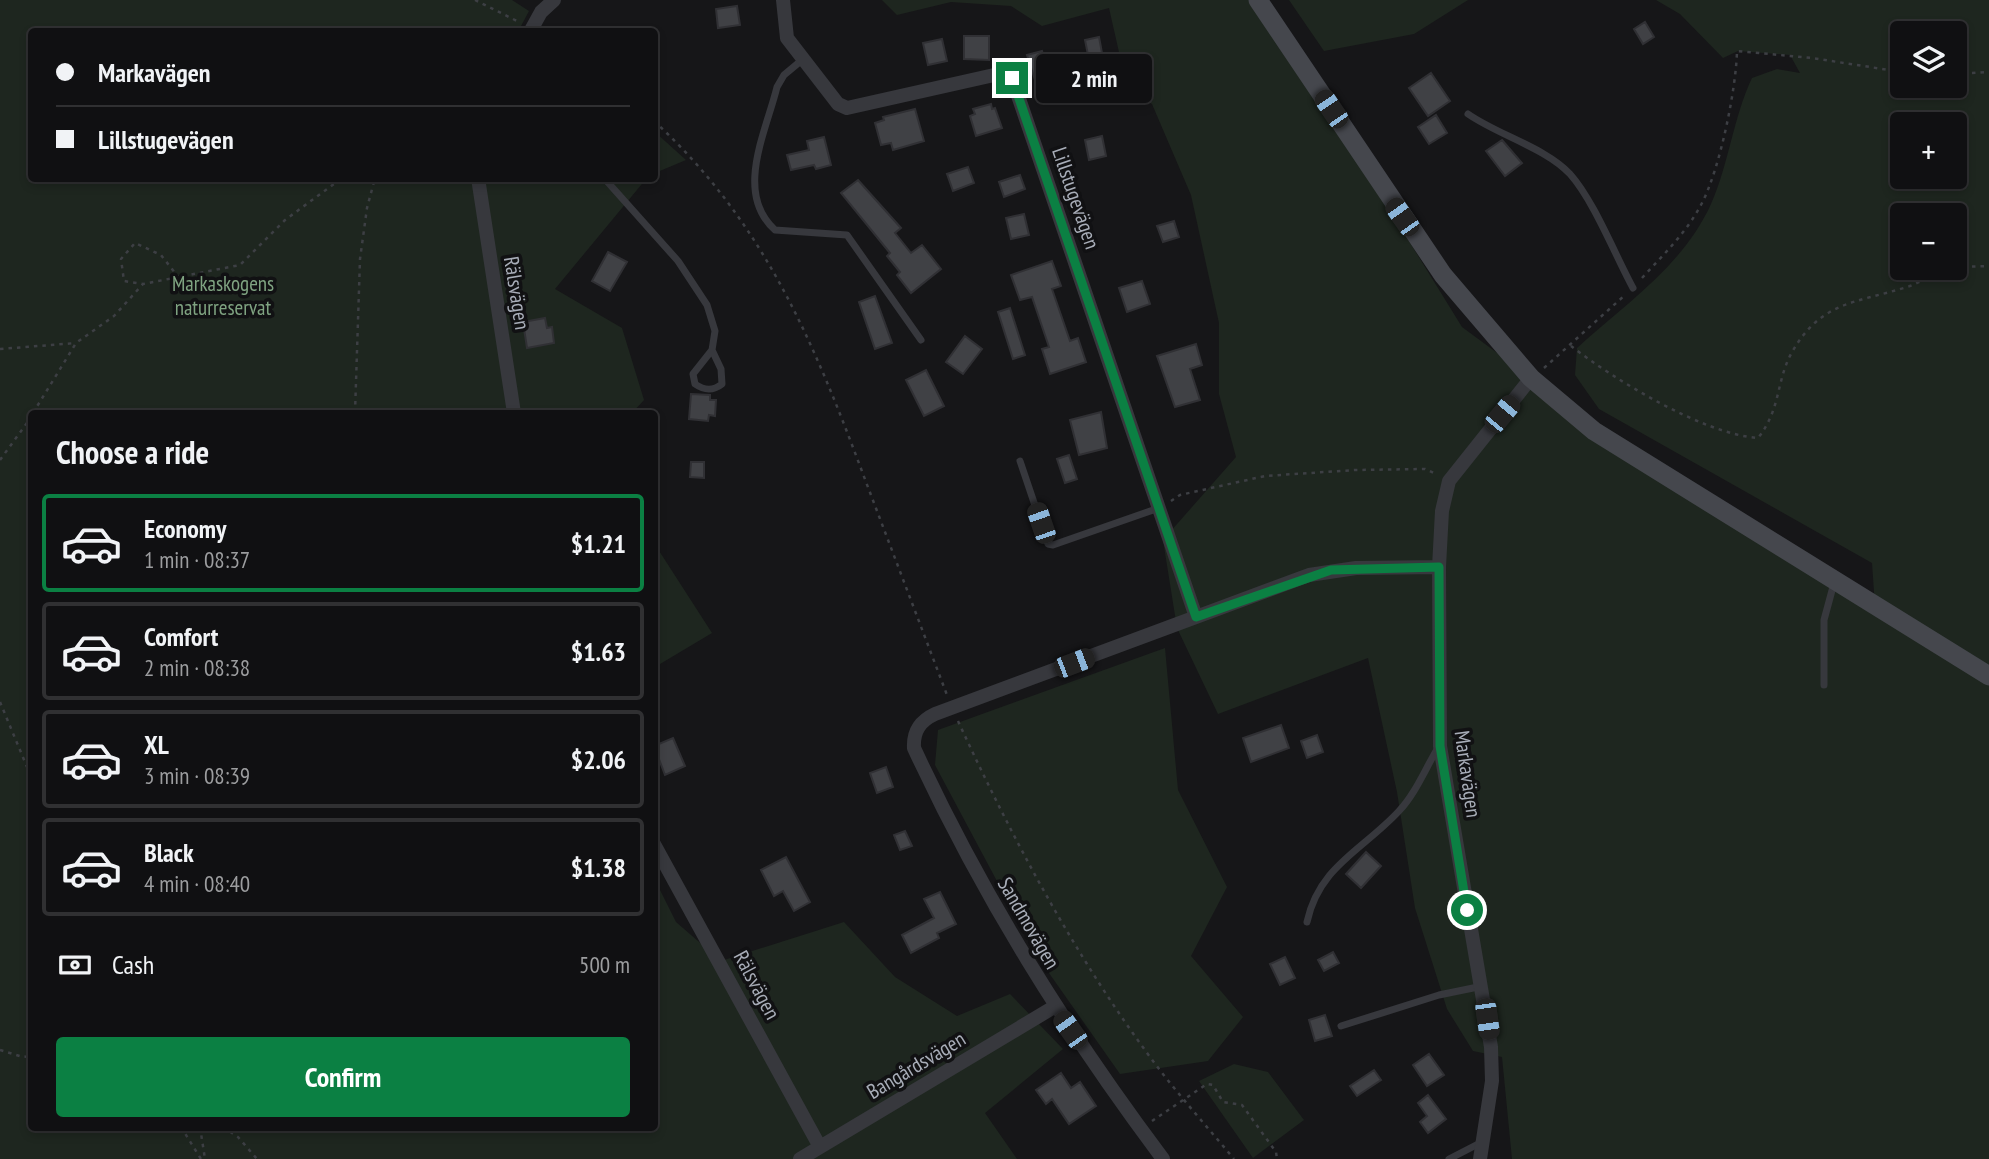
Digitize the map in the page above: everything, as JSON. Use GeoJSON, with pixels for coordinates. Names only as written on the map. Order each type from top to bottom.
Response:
{"type":"FeatureCollection","features":[{"type":"Feature","properties":{"kind":"street"},"geometry":{"type":"LineString","coordinates":[[532,28],[554,0]]}},
{"type":"Feature","properties":{"kind":"street","name":"Lillstugevägen"},"geometry":{"type":"LineString","coordinates":[[782,0],[787,38],[802,61],[838,104],[847,108],[1003,73],[1012,78],[1196,617]]}},
{"type":"Feature","properties":{"kind":"street"},"geometry":{"type":"LineString","coordinates":[[1258,0],[1443,275],[1531,378],[1594,431],[1989,676]]}},
{"type":"Feature","properties":{"kind":"street","name":"Rälsvägen"},"geometry":{"type":"LineString","coordinates":[[479,182],[514,410]]}},
{"type":"Feature","properties":{"kind":"street","name":"Markavägen"},"geometry":{"type":"LineString","coordinates":[[1480,1159],[1492,1081],[1487,1019],[1478,987],[1465,885],[1440,746],[1439,567],[1442,511],[1449,481],[1531,378]]}},
{"type":"Feature","properties":{"kind":"street","name":"Sandmovägen"},"geometry":{"type":"LineString","coordinates":[[1163,1159],[1054,1007],[976,873],[914,748],[913,738],[924,719],[1196,617],[1331,570],[1439,567]]}},
{"type":"Feature","properties":{"kind":"street","name":"Rälsvägen"},"geometry":{"type":"LineString","coordinates":[[658,851],[820,1147]]}},
{"type":"Feature","properties":{"kind":"street","name":"Bangårdsvägen"},"geometry":{"type":"LineString","coordinates":[[800,1159],[1054,1007]]}},
{"type":"Feature","properties":{"kind":"lane"},"geometry":{"type":"LineString","coordinates":[[802,61],[784,75],[777,87],[753,174],[755,198],[767,223],[775,230],[847,235],[921,340]]}},
{"type":"Feature","properties":{"kind":"lane"},"geometry":{"type":"LineString","coordinates":[[1468,114],[1493,131],[1528,145],[1569,173],[1585,195],[1633,288]]}},
{"type":"Feature","properties":{"kind":"lane"},"geometry":{"type":"LineString","coordinates":[[608,182],[678,261],[707,305],[715,331],[712,350],[693,374],[695,384],[702,389],[715,389],[722,384],[721,369],[712,350]]}},
{"type":"Feature","properties":{"kind":"lane"},"geometry":{"type":"LineString","coordinates":[[1020,461],[1048,544],[1053,545],[1159,508]]}},
{"type":"Feature","properties":{"kind":"lane"},"geometry":{"type":"LineString","coordinates":[[1824,685],[1824,620],[1835,579]]}},
{"type":"Feature","properties":{"kind":"lane"},"geometry":{"type":"LineString","coordinates":[[1307,922],[1312,899],[1320,886],[1339,864],[1399,812],[1440,746]]}},
{"type":"Feature","properties":{"kind":"lane"},"geometry":{"type":"LineString","coordinates":[[1341,1026],[1438,995],[1478,987]]}},
{"type":"Feature","properties":{"kind":"lane"},"geometry":{"type":"LineString","coordinates":[[1449,1159],[1482,1142]]}},
{"type":"Feature","properties":{"kind":"path"},"geometry":{"type":"LineString","coordinates":[[475,0],[526,28]]}},
{"type":"Feature","properties":{"kind":"path"},"geometry":{"type":"LineString","coordinates":[[1531,378],[1571,346],[1633,288],[1682,236],[1703,201],[1724,131],[1736,73],[1737,51],[1812,58],[1890,70]]}},
{"type":"Feature","properties":{"kind":"path"},"geometry":{"type":"LineString","coordinates":[[1967,73],[1989,72]]}},
{"type":"Feature","properties":{"kind":"path"},"geometry":{"type":"LineString","coordinates":[[658,125],[696,162],[743,221],[796,311],[831,389],[952,708],[998,807],[1063,925],[1127,1023],[1234,1159]]}},
{"type":"Feature","properties":{"kind":"path"},"geometry":{"type":"LineString","coordinates":[[178,278],[161,255],[135,243],[121,259],[124,281],[143,284],[178,278],[240,265],[285,220],[337,182]]}},
{"type":"Feature","properties":{"kind":"path"},"geometry":{"type":"LineString","coordinates":[[355,410],[360,259],[367,208],[374,182]]}},
{"type":"Feature","properties":{"kind":"path"},"geometry":{"type":"LineString","coordinates":[[1967,267],[1989,266]]}},
{"type":"Feature","properties":{"kind":"path"},"geometry":{"type":"LineString","coordinates":[[1571,346],[1646,397],[1739,436],[1758,438],[1773,415],[1789,358],[1816,320],[1852,300],[1909,286],[1921,280]]}},
{"type":"Feature","properties":{"kind":"path"},"geometry":{"type":"LineString","coordinates":[[34,410],[76,343],[114,316],[143,284]]}},
{"type":"Feature","properties":{"kind":"path"},"geometry":{"type":"LineString","coordinates":[[0,349],[76,343]]}},
{"type":"Feature","properties":{"kind":"path"},"geometry":{"type":"LineString","coordinates":[[0,460],[28,420]]}},
{"type":"Feature","properties":{"kind":"path"},"geometry":{"type":"LineString","coordinates":[[1159,508],[1180,495],[1265,476],[1355,470],[1425,470],[1442,477]]}},
{"type":"Feature","properties":{"kind":"path"},"geometry":{"type":"LineString","coordinates":[[0,702],[28,769]]}},
{"type":"Feature","properties":{"kind":"path"},"geometry":{"type":"LineString","coordinates":[[0,1050],[23,1058],[28,1057]]}},
{"type":"Feature","properties":{"kind":"path"},"geometry":{"type":"LineString","coordinates":[[1142,1132],[1157,1115],[1183,1097],[1207,1084],[1213,1085],[1223,1102],[1242,1105],[1276,1152],[1278,1159]]}},
{"type":"Feature","properties":{"kind":"path"},"geometry":{"type":"LineString","coordinates":[[184,1131],[203,1159]]}},
{"type":"Feature","properties":{"kind":"path"},"geometry":{"type":"LineString","coordinates":[[201,1131],[203,1159]]}},
{"type":"Feature","properties":{"kind":"path"},"geometry":{"type":"LineString","coordinates":[[229,1131],[257,1159]]}},
{"type":"Feature","properties":{"kind":"green space","name":"Markaskogens naturreservat"},"geometry":{"type":"Polygon","coordinates":[[[0,0],[512,0],[529,11],[520,28],[28,28],[28,182],[644,182],[555,289],[622,328],[644,400],[635,410],[28,410],[28,1131],[658,1131],[658,886],[676,922],[721,961],[844,922],[895,977],[957,1016],[1010,994],[1063,1049],[985,1113],[1017,1159],[0,1159],[0,0]]]}},
{"type":"Feature","properties":{"kind":"green space"},"geometry":{"type":"Polygon","coordinates":[[[882,0],[1255,0],[1362,165],[1462,327],[1531,378],[1875,606],[1872,563],[1599,409],[1575,375],[1577,348],[1652,283],[1699,226],[1717,189],[1740,109],[1752,78],[1777,69],[1800,73],[1790,55],[1738,51],[1723,58],[1680,14],[1656,0],[1989,0],[1989,1159],[1512,1159],[1502,1057],[1473,1051],[1447,1009],[1415,908],[1397,792],[1368,658],[1218,714],[1177,628],[1163,540],[1236,457],[1219,394],[1219,323],[1191,195],[1152,104],[1128,92],[1109,8],[1042,26],[1011,6],[951,2],[897,15],[882,0]]]}},
{"type":"Feature","properties":{"kind":"green space"},"geometry":{"type":"Polygon","coordinates":[[[1289,0],[1468,0],[1414,34],[1324,51],[1289,0]]]}},
{"type":"Feature","properties":{"kind":"green space"},"geometry":{"type":"Polygon","coordinates":[[[658,135],[686,160],[658,172],[658,135]]]}},
{"type":"Feature","properties":{"kind":"green space"},"geometry":{"type":"Polygon","coordinates":[[[658,549],[712,633],[658,665],[658,549]]]}},
{"type":"Feature","properties":{"kind":"green space"},"geometry":{"type":"Polygon","coordinates":[[[1165,648],[1178,790],[1227,887],[1191,956],[1243,1017],[1208,1061],[1120,1074],[1037,956],[935,765],[938,730],[1165,648]]]}},
{"type":"Feature","properties":{"kind":"green space"},"geometry":{"type":"Polygon","coordinates":[[[1234,1064],[1268,1072],[1304,1120],[1253,1158],[1199,1081],[1234,1064]]]}},
{"type":"Feature","properties":{"kind":"building"},"geometry":{"type":"Polygon","coordinates":[[[737,6],[740,25],[718,28],[716,9],[737,6]]]}},
{"type":"Feature","properties":{"kind":"building"},"geometry":{"type":"Polygon","coordinates":[[[1645,22],[1654,37],[1643,44],[1634,29],[1645,22]]]}},
{"type":"Feature","properties":{"kind":"building"},"geometry":{"type":"Polygon","coordinates":[[[964,36],[989,36],[989,60],[964,59],[964,36]]]}},
{"type":"Feature","properties":{"kind":"building"},"geometry":{"type":"Polygon","coordinates":[[[1099,37],[1102,53],[1088,55],[1085,40],[1099,37]]]}},
{"type":"Feature","properties":{"kind":"building"},"geometry":{"type":"Polygon","coordinates":[[[942,39],[947,61],[928,65],[923,43],[942,39]]]}},
{"type":"Feature","properties":{"kind":"building"},"geometry":{"type":"Polygon","coordinates":[[[1042,51],[1051,78],[1036,83],[1027,55],[1042,51]]]}},
{"type":"Feature","properties":{"kind":"building"},"geometry":{"type":"Polygon","coordinates":[[[1431,73],[1450,101],[1428,116],[1409,88],[1431,73]]]}},
{"type":"Feature","properties":{"kind":"building"},"geometry":{"type":"Polygon","coordinates":[[[991,104],[1002,128],[976,136],[970,116],[975,114],[973,109],[991,104]]]}},
{"type":"Feature","properties":{"kind":"building"},"geometry":{"type":"Polygon","coordinates":[[[915,109],[924,141],[893,150],[891,143],[881,145],[875,123],[884,120],[883,117],[915,109]]]}},
{"type":"Feature","properties":{"kind":"building"},"geometry":{"type":"Polygon","coordinates":[[[1436,115],[1447,133],[1429,144],[1418,127],[1436,115]]]}},
{"type":"Feature","properties":{"kind":"building"},"geometry":{"type":"Polygon","coordinates":[[[1102,136],[1106,156],[1089,160],[1085,140],[1102,136]]]}},
{"type":"Feature","properties":{"kind":"building"},"geometry":{"type":"Polygon","coordinates":[[[824,137],[831,165],[816,169],[814,165],[791,170],[787,155],[809,150],[807,141],[824,137]]]}},
{"type":"Feature","properties":{"kind":"building"},"geometry":{"type":"Polygon","coordinates":[[[1502,140],[1522,163],[1505,176],[1486,151],[1502,140]]]}},
{"type":"Feature","properties":{"kind":"building"},"geometry":{"type":"Polygon","coordinates":[[[968,167],[974,183],[953,191],[947,174],[968,167]]]}},
{"type":"Feature","properties":{"kind":"building"},"geometry":{"type":"Polygon","coordinates":[[[1020,175],[1025,189],[1004,197],[999,182],[1020,175]]]}},
{"type":"Feature","properties":{"kind":"building"},"geometry":{"type":"Polygon","coordinates":[[[858,180],[901,228],[895,233],[911,253],[922,245],[941,269],[911,293],[897,275],[900,272],[887,256],[890,253],[841,193],[858,180]]]}},
{"type":"Feature","properties":{"kind":"building"},"geometry":{"type":"Polygon","coordinates":[[[1024,214],[1029,235],[1011,239],[1006,218],[1024,214]]]}},
{"type":"Feature","properties":{"kind":"building"},"geometry":{"type":"Polygon","coordinates":[[[1174,221],[1179,237],[1163,242],[1157,226],[1174,221]]]}},
{"type":"Feature","properties":{"kind":"building"},"geometry":{"type":"Polygon","coordinates":[[[608,252],[627,262],[610,291],[592,281],[608,252]]]}},
{"type":"Feature","properties":{"kind":"building"},"geometry":{"type":"Polygon","coordinates":[[[1052,261],[1061,286],[1052,289],[1070,341],[1078,338],[1086,362],[1050,374],[1042,349],[1049,347],[1032,297],[1020,300],[1011,275],[1052,261]]]}},
{"type":"Feature","properties":{"kind":"building"},"geometry":{"type":"Polygon","coordinates":[[[1142,281],[1150,304],[1127,312],[1119,288],[1142,281]]]}},
{"type":"Feature","properties":{"kind":"building"},"geometry":{"type":"Polygon","coordinates":[[[875,296],[892,343],[875,349],[859,302],[875,296]]]}},
{"type":"Feature","properties":{"kind":"building"},"geometry":{"type":"Polygon","coordinates":[[[1010,308],[1025,355],[1013,359],[998,312],[1010,308]]]}},
{"type":"Feature","properties":{"kind":"building"},"geometry":{"type":"Polygon","coordinates":[[[545,318],[547,328],[552,327],[554,343],[527,348],[523,322],[545,318]]]}},
{"type":"Feature","properties":{"kind":"building"},"geometry":{"type":"Polygon","coordinates":[[[965,336],[982,349],[963,374],[946,362],[965,336]]]}},
{"type":"Feature","properties":{"kind":"building"},"geometry":{"type":"Polygon","coordinates":[[[1196,344],[1202,365],[1190,369],[1200,400],[1175,407],[1157,356],[1196,344]]]}},
{"type":"Feature","properties":{"kind":"building"},"geometry":{"type":"Polygon","coordinates":[[[926,370],[944,406],[924,416],[906,380],[926,370]]]}},
{"type":"Feature","properties":{"kind":"building"},"geometry":{"type":"Polygon","coordinates":[[[691,394],[710,395],[710,400],[716,400],[715,416],[709,415],[708,421],[689,419],[691,394]]]}},
{"type":"Feature","properties":{"kind":"building"},"geometry":{"type":"Polygon","coordinates":[[[1101,412],[1107,448],[1079,455],[1070,420],[1101,412]]]}},
{"type":"Feature","properties":{"kind":"building"},"geometry":{"type":"Polygon","coordinates":[[[1069,455],[1077,479],[1065,483],[1057,459],[1069,455]]]}},
{"type":"Feature","properties":{"kind":"building"},"geometry":{"type":"Polygon","coordinates":[[[691,462],[704,462],[704,478],[690,477],[691,462]]]}},
{"type":"Feature","properties":{"kind":"building"},"geometry":{"type":"Polygon","coordinates":[[[1281,725],[1289,748],[1251,762],[1243,738],[1281,725]]]}},
{"type":"Feature","properties":{"kind":"building"},"geometry":{"type":"Polygon","coordinates":[[[1317,735],[1323,752],[1307,758],[1301,741],[1317,735]]]}},
{"type":"Feature","properties":{"kind":"building"},"geometry":{"type":"Polygon","coordinates":[[[673,738],[685,766],[665,775],[658,757],[658,744],[673,738]]]}},
{"type":"Feature","properties":{"kind":"building"},"geometry":{"type":"Polygon","coordinates":[[[886,767],[893,787],[877,793],[870,773],[886,767]]]}},
{"type":"Feature","properties":{"kind":"building"},"geometry":{"type":"Polygon","coordinates":[[[905,831],[912,846],[900,850],[894,835],[905,831]]]}},
{"type":"Feature","properties":{"kind":"building"},"geometry":{"type":"Polygon","coordinates":[[[1366,852],[1381,866],[1361,888],[1346,874],[1366,852]]]}},
{"type":"Feature","properties":{"kind":"building"},"geometry":{"type":"Polygon","coordinates":[[[786,857],[810,902],[794,911],[783,891],[774,896],[761,870],[786,857]]]}},
{"type":"Feature","properties":{"kind":"building"},"geometry":{"type":"Polygon","coordinates":[[[940,892],[956,924],[937,933],[939,938],[911,953],[902,935],[934,918],[924,899],[940,892]]]}},
{"type":"Feature","properties":{"kind":"building"},"geometry":{"type":"Polygon","coordinates":[[[1333,952],[1339,963],[1324,971],[1318,960],[1333,952]]]}},
{"type":"Feature","properties":{"kind":"building"},"geometry":{"type":"Polygon","coordinates":[[[1285,957],[1295,978],[1280,985],[1270,964],[1285,957]]]}},
{"type":"Feature","properties":{"kind":"building"},"geometry":{"type":"Polygon","coordinates":[[[1325,1015],[1332,1036],[1315,1041],[1309,1020],[1325,1015]]]}},
{"type":"Feature","properties":{"kind":"building"},"geometry":{"type":"Polygon","coordinates":[[[1429,1054],[1444,1075],[1427,1086],[1413,1065],[1429,1054]]]}},
{"type":"Feature","properties":{"kind":"building"},"geometry":{"type":"Polygon","coordinates":[[[1374,1070],[1381,1080],[1357,1096],[1350,1086],[1374,1070]]]}},
{"type":"Feature","properties":{"kind":"building"},"geometry":{"type":"Polygon","coordinates":[[[1061,1073],[1071,1088],[1080,1082],[1096,1106],[1069,1124],[1052,1099],[1046,1104],[1036,1090],[1061,1073]]]}},
{"type":"Feature","properties":{"kind":"building"},"geometry":{"type":"Polygon","coordinates":[[[1428,1095],[1446,1119],[1428,1133],[1420,1122],[1427,1116],[1418,1103],[1428,1095]]]}},
{"type":"Feature","properties":{"kind":"route"},"geometry":{"type":"LineString","coordinates":[[1012,78],[1196,617],[1309,575],[1331,570],[1389,566],[1439,567],[1440,746],[1467,910]]}}]}
